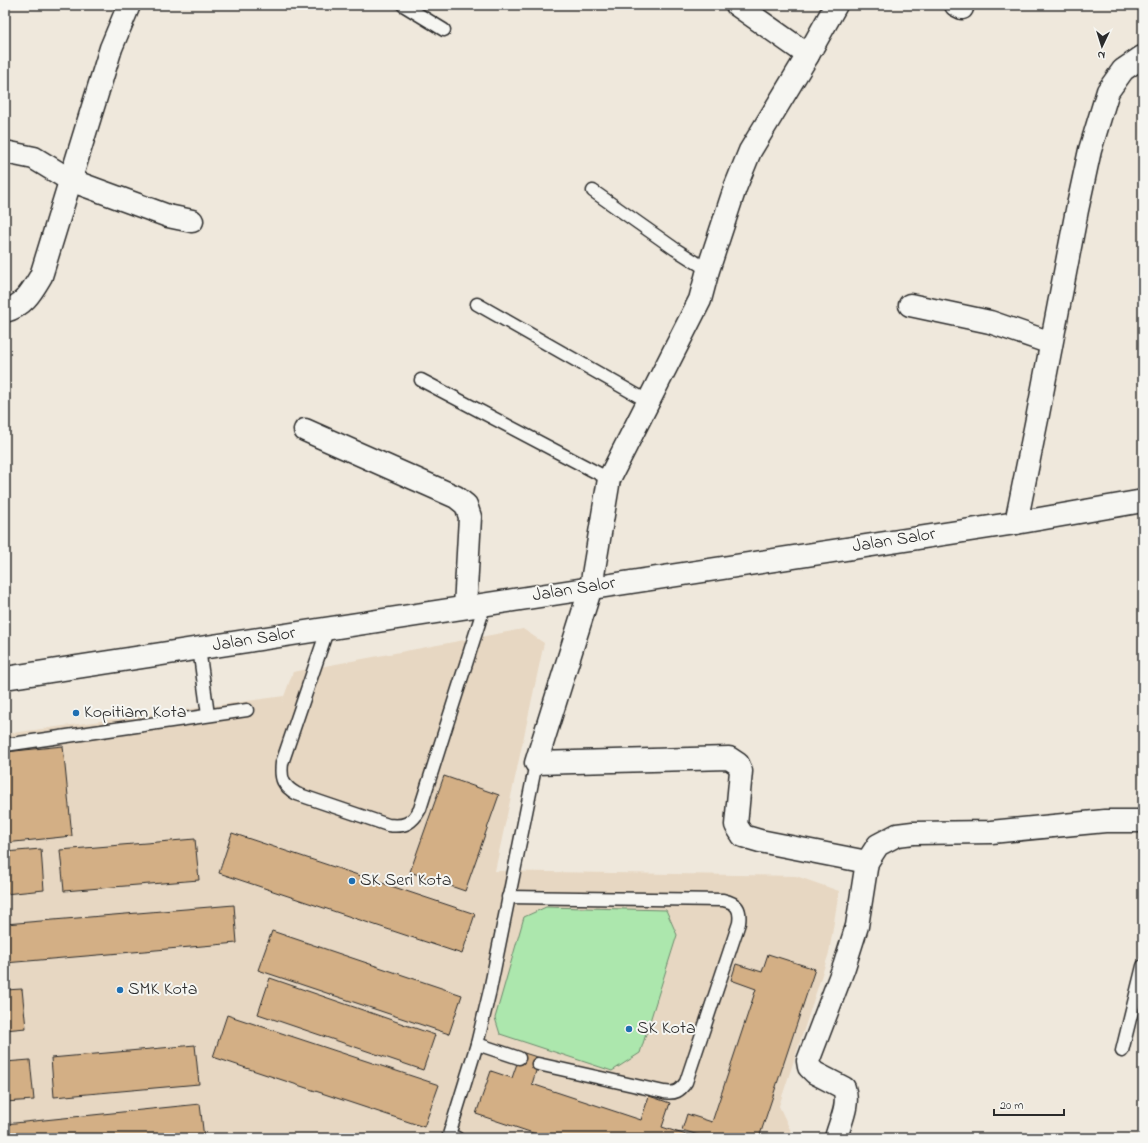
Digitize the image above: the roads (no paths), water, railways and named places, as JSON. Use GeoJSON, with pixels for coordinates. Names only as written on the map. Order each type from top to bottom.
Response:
{"type":"FeatureCollection","features":[{"type":"Feature","properties":{"kind":"street"},"geometry":{"type":"LineString","coordinates":[[5,311],[10,310],[29,296],[42,276],[111,48],[129,5]]}},
{"type":"Feature","properties":{"kind":"street"},"geometry":{"type":"LineString","coordinates":[[737,5],[808,55]]}},
{"type":"Feature","properties":{"kind":"street"},"geometry":{"type":"LineString","coordinates":[[836,5],[808,55],[750,151],[735,188],[708,270],[700,300],[609,479],[591,588],[536,763],[729,758],[738,764],[741,771],[736,825],[743,836],[760,841],[867,862]]}},
{"type":"Feature","properties":{"kind":"street"},"geometry":{"type":"LineString","coordinates":[[1016,523],[1090,150],[1108,91],[1123,70],[1142,57]]}},
{"type":"Feature","properties":{"kind":"street"},"geometry":{"type":"LineString","coordinates":[[5,152],[34,158],[70,180],[168,216],[192,221]]}},
{"type":"Feature","properties":{"kind":"street"},"geometry":{"type":"LineString","coordinates":[[910,305],[990,322],[1051,342]]}},
{"type":"Feature","properties":{"kind":"street"},"geometry":{"type":"LineString","coordinates":[[305,430],[456,497],[466,505],[470,517],[475,605]]}},
{"type":"Feature","properties":{"kind":"street","name":"Jalan Salor"},"geometry":{"type":"LineString","coordinates":[[5,678],[1016,523],[1143,501]]}},
{"type":"Feature","properties":{"kind":"street"},"geometry":{"type":"LineString","coordinates":[[836,1138],[847,1096],[844,1088],[815,1073],[809,1068],[808,1061],[844,967],[857,926],[867,862],[878,845],[897,835],[913,833],[991,832],[1105,821],[1143,821]]}},
{"type":"Feature","properties":{"kind":"lane"},"geometry":{"type":"LineString","coordinates":[[403,5],[444,30]]}},
{"type":"Feature","properties":{"kind":"lane"},"geometry":{"type":"LineString","coordinates":[[593,191],[675,249],[708,270]]}},
{"type":"Feature","properties":{"kind":"lane"},"geometry":{"type":"LineString","coordinates":[[477,304],[649,402]]}},
{"type":"Feature","properties":{"kind":"lane"},"geometry":{"type":"LineString","coordinates":[[421,380],[609,479]]}},
{"type":"Feature","properties":{"kind":"lane"},"geometry":{"type":"LineString","coordinates":[[328,628],[282,763],[281,772],[283,782],[289,789],[297,794],[388,825],[398,826],[407,824],[415,818],[420,809],[475,605]]}},
{"type":"Feature","properties":{"kind":"lane"},"geometry":{"type":"LineString","coordinates":[[199,648],[208,716]]}},
{"type":"Feature","properties":{"kind":"lane"},"geometry":{"type":"LineString","coordinates":[[5,745],[247,710]]}},
{"type":"Feature","properties":{"kind":"lane"},"geometry":{"type":"LineString","coordinates":[[457,1138],[448,1135],[476,1044],[490,990],[536,763]]}},
{"type":"Feature","properties":{"kind":"lane"},"geometry":{"type":"LineString","coordinates":[[508,897],[723,900],[731,902],[737,908],[740,915],[739,923],[686,1082],[677,1092],[664,1092],[538,1064]]}},
{"type":"Feature","properties":{"kind":"lane"},"geometry":{"type":"LineString","coordinates":[[1122,1051],[1143,966]]}},
{"type":"Feature","properties":{"kind":"lane"},"geometry":{"type":"LineString","coordinates":[[476,1044],[519,1058]]}},
{"type":"Feature","properties":{"kind":"place","name":"Kopitiam Kota"},"geometry":{"type":"Point","coordinates":[76,713]}},
{"type":"Feature","properties":{"kind":"place","name":"SK Seri Kota"},"geometry":{"type":"Point","coordinates":[352,881]}},
{"type":"Feature","properties":{"kind":"place","name":"SMK Kota"},"geometry":{"type":"Point","coordinates":[120,990]}},
{"type":"Feature","properties":{"kind":"place","name":"SK Kota"},"geometry":{"type":"Point","coordinates":[629,1029]}}]}
